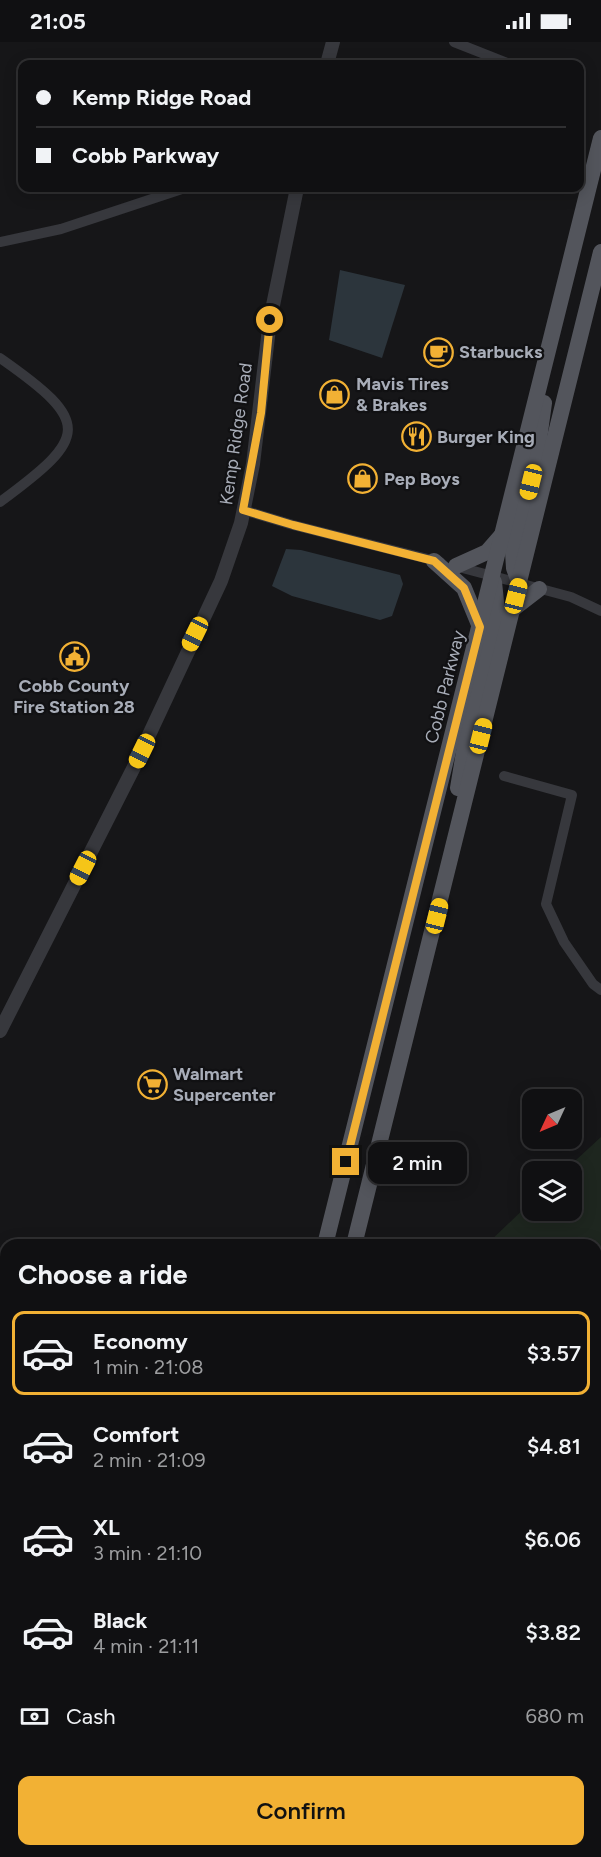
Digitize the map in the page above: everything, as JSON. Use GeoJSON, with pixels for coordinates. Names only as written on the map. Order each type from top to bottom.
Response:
{"type":"FeatureCollection","features":[{"type":"Feature","properties":{"kind":"main road","name":"Cobb Parkway"},"geometry":{"type":"LineString","coordinates":[[327,1239],[601,138]]}},
{"type":"Feature","properties":{"kind":"main road"},"geometry":{"type":"LineString","coordinates":[[355,1239],[601,252]]}},
{"type":"Feature","properties":{"kind":"main road"},"geometry":{"type":"LineString","coordinates":[[519,583],[512,560],[537,454],[544,409],[545,363]]}},
{"type":"Feature","properties":{"kind":"main road"},"geometry":{"type":"LineString","coordinates":[[456,566],[487,552],[502,536]]}},
{"type":"Feature","properties":{"kind":"main road"},"geometry":{"type":"LineString","coordinates":[[434,561],[464,588],[480,627]]}},
{"type":"Feature","properties":{"kind":"main road"},"geometry":{"type":"LineString","coordinates":[[461,816],[457,792],[465,745],[497,611],[498,597],[493,576]]}},
{"type":"Feature","properties":{"kind":"main road"},"geometry":{"type":"LineString","coordinates":[[512,609],[539,589]]}},
{"type":"Feature","properties":{"kind":"main road"},"geometry":{"type":"LineString","coordinates":[[336,1204],[337,1239]]}},
{"type":"Feature","properties":{"kind":"street"},"geometry":{"type":"LineString","coordinates":[[328,60],[333,42]]}},
{"type":"Feature","properties":{"kind":"street"},"geometry":{"type":"LineString","coordinates":[[454,42],[500,60]]}},
{"type":"Feature","properties":{"kind":"street"},"geometry":{"type":"LineString","coordinates":[[0,242],[61,229],[173,192]]}},
{"type":"Feature","properties":{"kind":"street","name":"Kemp Ridge Road"},"geometry":{"type":"LineString","coordinates":[[0,1031],[163,708],[221,581],[243,510],[261,413],[270,320],[296,192]]}},
{"type":"Feature","properties":{"kind":"street"},"geometry":{"type":"LineString","coordinates":[[0,358],[28,377],[56,402],[67,415],[70,430],[59,454],[47,467],[0,502]]}},
{"type":"Feature","properties":{"kind":"street"},"geometry":{"type":"LineString","coordinates":[[243,510],[519,583],[590,603],[601,610]]}},
{"type":"Feature","properties":{"kind":"street"},"geometry":{"type":"LineString","coordinates":[[504,776],[572,795],[546,904],[564,942],[593,984],[601,990]]}},
{"type":"Feature","properties":{"kind":"shaded area"},"geometry":{"type":"Polygon","coordinates":[[[340,270],[405,285],[382,358],[329,340],[340,270]]]}},
{"type":"Feature","properties":{"kind":"shaded area"},"geometry":{"type":"Polygon","coordinates":[[[286,549],[301,550],[400,575],[403,584],[392,616],[380,620],[292,596],[272,586],[286,549]]]}},
{"type":"Feature","properties":{"kind":"shaded area"},"geometry":{"type":"Polygon","coordinates":[[[601,1137],[601,1239],[492,1239],[522,1211],[522,1221],[582,1221],[582,1161],[575,1161],[601,1137]]]}},
{"type":"Feature","properties":{"kind":"place","name":"Starbucks"},"geometry":{"type":"Point","coordinates":[438,352]}},
{"type":"Feature","properties":{"kind":"place","name":"Mavis Tires & Brakes"},"geometry":{"type":"Point","coordinates":[335,394]}},
{"type":"Feature","properties":{"kind":"place","name":"Burger King"},"geometry":{"type":"Point","coordinates":[416,437]}},
{"type":"Feature","properties":{"kind":"place","name":"Pep Boys"},"geometry":{"type":"Point","coordinates":[363,479]}},
{"type":"Feature","properties":{"kind":"place","name":"Cobb County Fire Station 28"},"geometry":{"type":"Point","coordinates":[74,657]}},
{"type":"Feature","properties":{"kind":"place","name":"Walmart Supercenter"},"geometry":{"type":"Point","coordinates":[152,1084]}},
{"type":"Feature","properties":{"kind":"route"},"geometry":{"type":"LineString","coordinates":[[270,320],[261,413],[243,510],[434,561],[457,579],[464,588],[480,627],[346,1162]]}}]}
